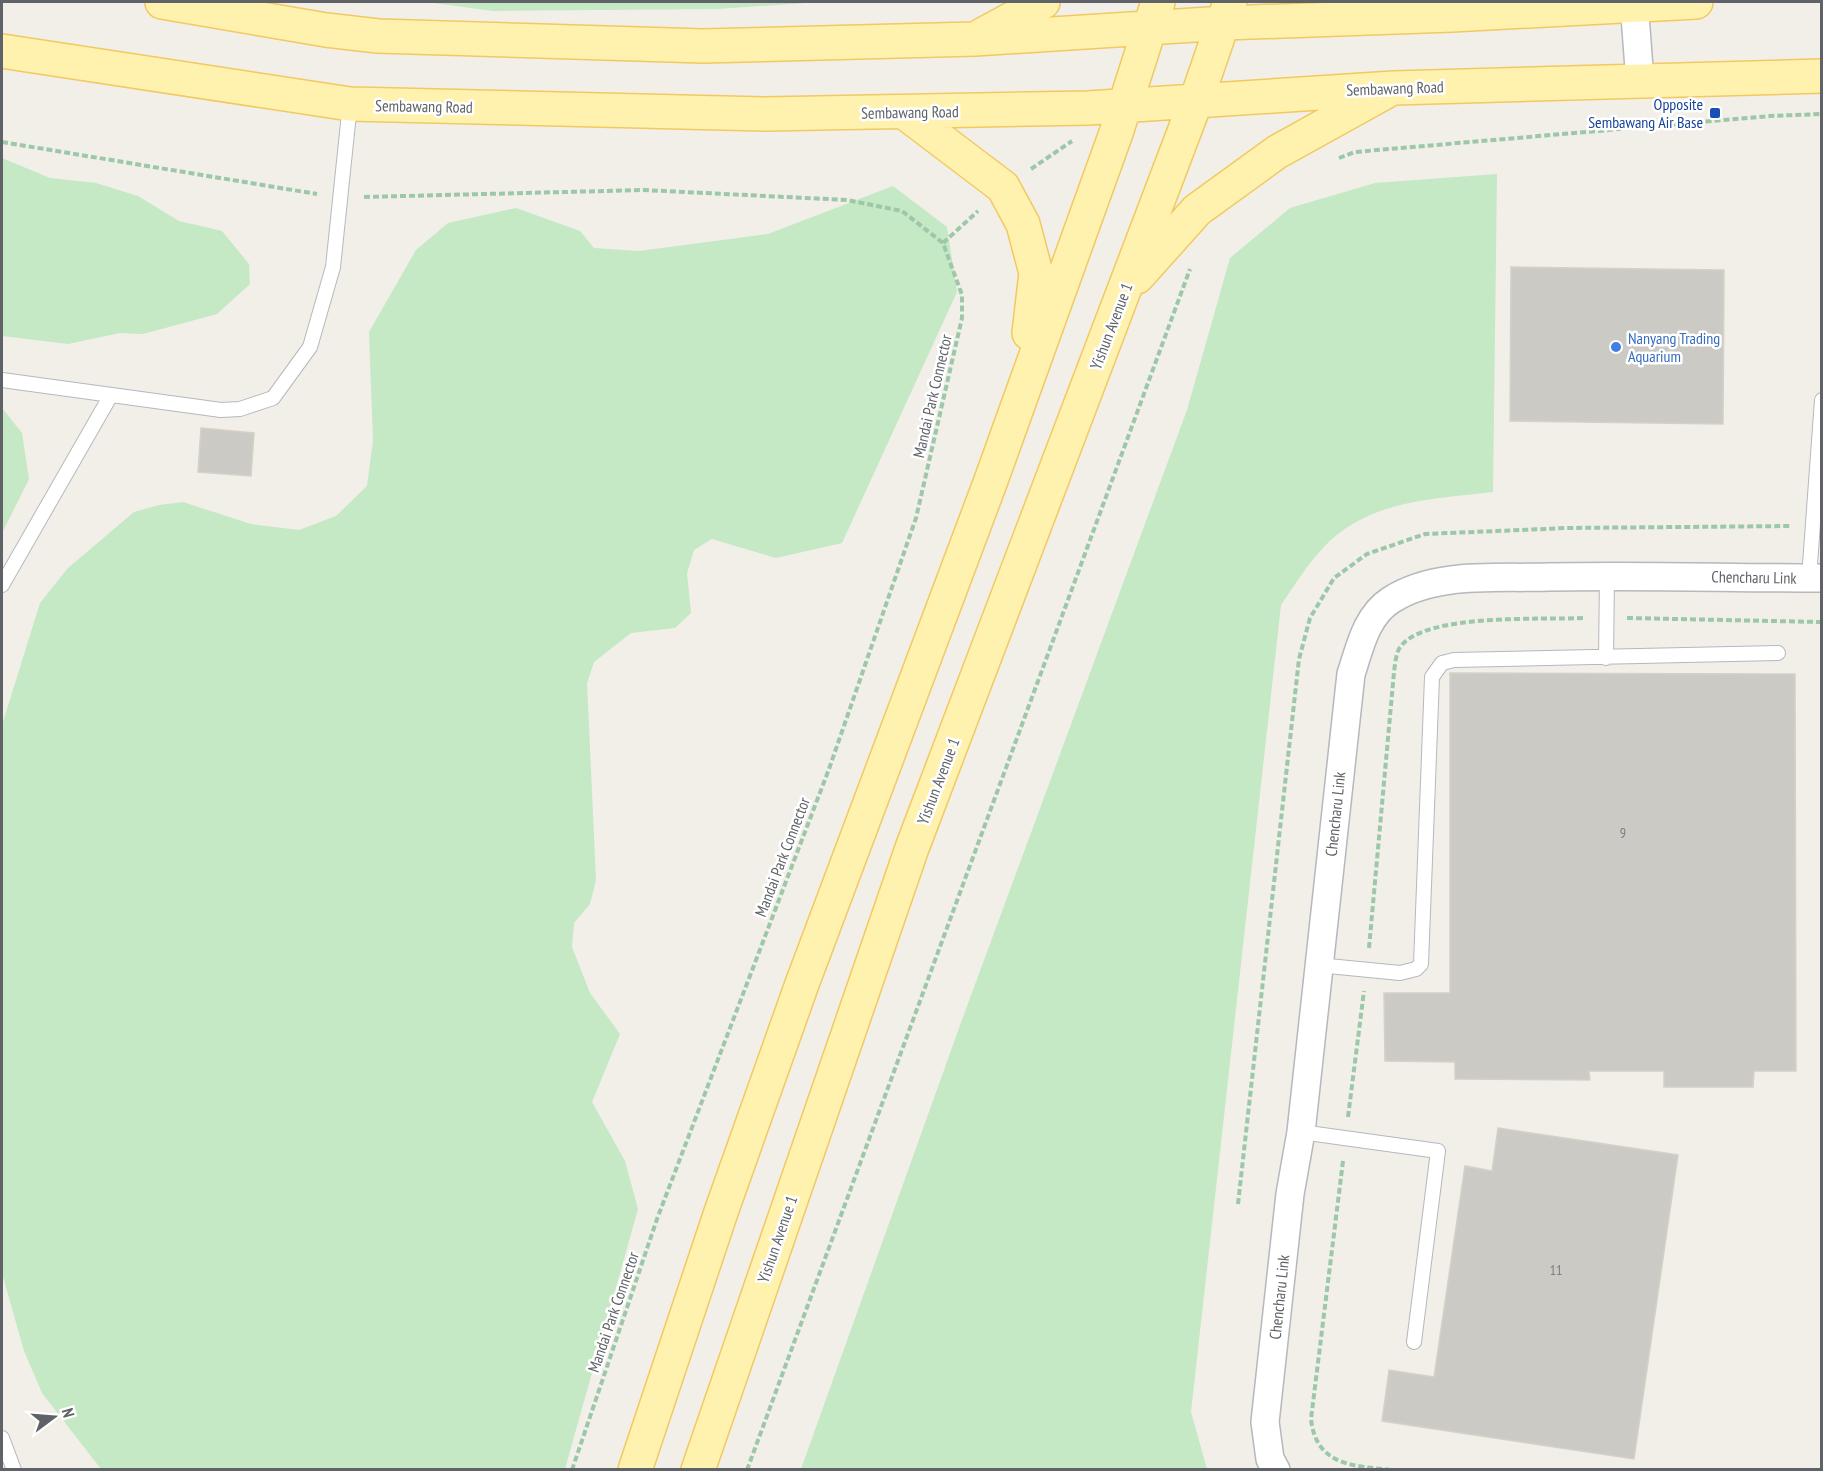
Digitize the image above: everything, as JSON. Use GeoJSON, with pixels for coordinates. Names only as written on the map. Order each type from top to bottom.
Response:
{"type":"FeatureCollection","features":[{"type":"Feature","properties":{"kind":"main road"},"geometry":{"type":"LineString","coordinates":[[162,2],[326,30],[378,36],[703,46],[975,39],[1154,15],[1227,12],[1452,15],[1634,3],[1696,2]]}},
{"type":"Feature","properties":{"kind":"main road"},"geometry":{"type":"LineString","coordinates":[[975,39],[1043,2]]}},
{"type":"Feature","properties":{"kind":"main road"},"geometry":{"type":"LineString","coordinates":[[1422,2],[1452,15]]}},
{"type":"Feature","properties":{"kind":"main road","name":"Yishun Avenue 1"},"geometry":{"type":"LineString","coordinates":[[698,1470],[912,848],[1197,99],[1227,12]]}},
{"type":"Feature","properties":{"kind":"main road"},"geometry":{"type":"LineString","coordinates":[[635,1470],[721,1212],[802,984],[982,505],[1125,105],[1154,15]]}},
{"type":"Feature","properties":{"kind":"main road","name":"Sembawang Road"},"geometry":{"type":"LineString","coordinates":[[2,51],[350,104],[766,114],[1125,105],[1394,87],[1821,76]]}},
{"type":"Feature","properties":{"kind":"main road"},"geometry":{"type":"LineString","coordinates":[[1124,292],[1197,210],[1277,152],[1394,87]]}},
{"type":"Feature","properties":{"kind":"main road"},"geometry":{"type":"LineString","coordinates":[[904,112],[1003,188],[1023,224],[1036,273],[1022,388]]}},
{"type":"Feature","properties":{"kind":"street"},"geometry":{"type":"LineString","coordinates":[[1634,3],[1640,82]]}},
{"type":"Feature","properties":{"kind":"street","name":"Chencharu Link"},"geometry":{"type":"LineString","coordinates":[[1276,1470],[1270,1459],[1266,1422],[1290,1194],[1301,1132],[1317,965],[1351,674],[1369,621],[1391,600],[1424,586],[1451,580],[1607,576],[1815,578]]}},
{"type":"Feature","properties":{"kind":"lane"},"geometry":{"type":"LineString","coordinates":[[2,380],[221,410],[240,409],[273,398],[310,347],[333,267],[350,104]]}},
{"type":"Feature","properties":{"kind":"lane"},"geometry":{"type":"LineString","coordinates":[[2,585],[111,394]]}},
{"type":"Feature","properties":{"kind":"lane"},"geometry":{"type":"LineString","coordinates":[[1815,578],[1821,400]]}},
{"type":"Feature","properties":{"kind":"lane"},"geometry":{"type":"LineString","coordinates":[[1606,658],[1607,576]]}},
{"type":"Feature","properties":{"kind":"lane"},"geometry":{"type":"LineString","coordinates":[[1317,965],[1409,973],[1421,964],[1432,677],[1442,663],[1454,660],[1778,652]]}},
{"type":"Feature","properties":{"kind":"lane"},"geometry":{"type":"LineString","coordinates":[[1301,1132],[1438,1151],[1414,1342]]}},
{"type":"Feature","properties":{"kind":"lane"},"geometry":{"type":"LineString","coordinates":[[2,1438],[14,1470]]}},
{"type":"Feature","properties":{"kind":"path"},"geometry":{"type":"LineString","coordinates":[[1335,159],[1355,152],[1821,114]]}},
{"type":"Feature","properties":{"kind":"path"},"geometry":{"type":"LineString","coordinates":[[2,142],[340,198]]}},
{"type":"Feature","properties":{"kind":"path","name":"Mandai Park Connector"},"geometry":{"type":"LineString","coordinates":[[340,198],[644,190],[847,200],[902,211],[943,243],[962,295],[962,318],[916,518],[829,769],[657,1219],[572,1470]]}},
{"type":"Feature","properties":{"kind":"path"},"geometry":{"type":"LineString","coordinates":[[747,1470],[1191,264]]}},
{"type":"Feature","properties":{"kind":"green space"},"geometry":{"type":"Polygon","coordinates":[[[426,2],[821,2],[717,9],[493,11],[426,2]]]}},
{"type":"Feature","properties":{"kind":"green space"},"geometry":{"type":"Polygon","coordinates":[[[2,158],[50,178],[96,183],[138,196],[179,221],[222,231],[249,264],[250,284],[217,314],[143,334],[120,333],[68,344],[2,336],[2,158]]]}},
{"type":"Feature","properties":{"kind":"green space"},"geometry":{"type":"Polygon","coordinates":[[[1497,174],[1493,492],[1424,500],[1380,511],[1359,520],[1322,549],[1281,605],[1191,1412],[1207,1469],[801,1469],[963,1017],[1187,410],[1230,258],[1290,208],[1375,183],[1497,174]]]}},
{"type":"Feature","properties":{"kind":"green space"},"geometry":{"type":"Polygon","coordinates":[[[893,186],[947,227],[957,292],[842,543],[776,558],[712,539],[694,550],[687,573],[691,613],[675,628],[631,633],[594,662],[587,683],[596,880],[590,904],[574,923],[572,947],[590,993],[620,1034],[592,1102],[625,1161],[638,1209],[565,1469],[101,1469],[42,1393],[24,1351],[2,1273],[2,725],[40,603],[68,568],[134,512],[159,505],[183,502],[251,524],[299,530],[336,516],[367,486],[373,441],[369,332],[416,250],[448,223],[516,208],[580,231],[594,248],[639,251],[768,234],[893,186]]]}},
{"type":"Feature","properties":{"kind":"green space"},"geometry":{"type":"Polygon","coordinates":[[[2,408],[22,433],[29,479],[2,533],[2,408]]]}},
{"type":"Feature","properties":{"kind":"building"},"geometry":{"type":"Polygon","coordinates":[[[1511,267],[1724,270],[1723,424],[1510,421],[1511,267]]]}},
{"type":"Feature","properties":{"kind":"building"},"geometry":{"type":"Polygon","coordinates":[[[201,428],[254,433],[251,476],[198,472],[201,428]]]}},
{"type":"Feature","properties":{"kind":"building"},"geometry":{"type":"Polygon","coordinates":[[[1450,673],[1795,674],[1796,1071],[1754,1071],[1753,1087],[1664,1087],[1664,1071],[1589,1071],[1590,1080],[1455,1079],[1455,1062],[1385,1061],[1384,993],[1450,993],[1450,673]]]}},
{"type":"Feature","properties":{"kind":"building"},"geometry":{"type":"Polygon","coordinates":[[[1498,1128],[1678,1155],[1634,1459],[1382,1421],[1389,1370],[1434,1377],[1465,1166],[1492,1171],[1498,1128]]]}},
{"type":"Feature","properties":{"kind":"place","name":"Opposite Sembawang Air Base"},"geometry":{"type":"Point","coordinates":[1715,113]}},
{"type":"Feature","properties":{"kind":"place","name":"Nanyang Trading Aquarium"},"geometry":{"type":"Point","coordinates":[1616,347]}}]}
